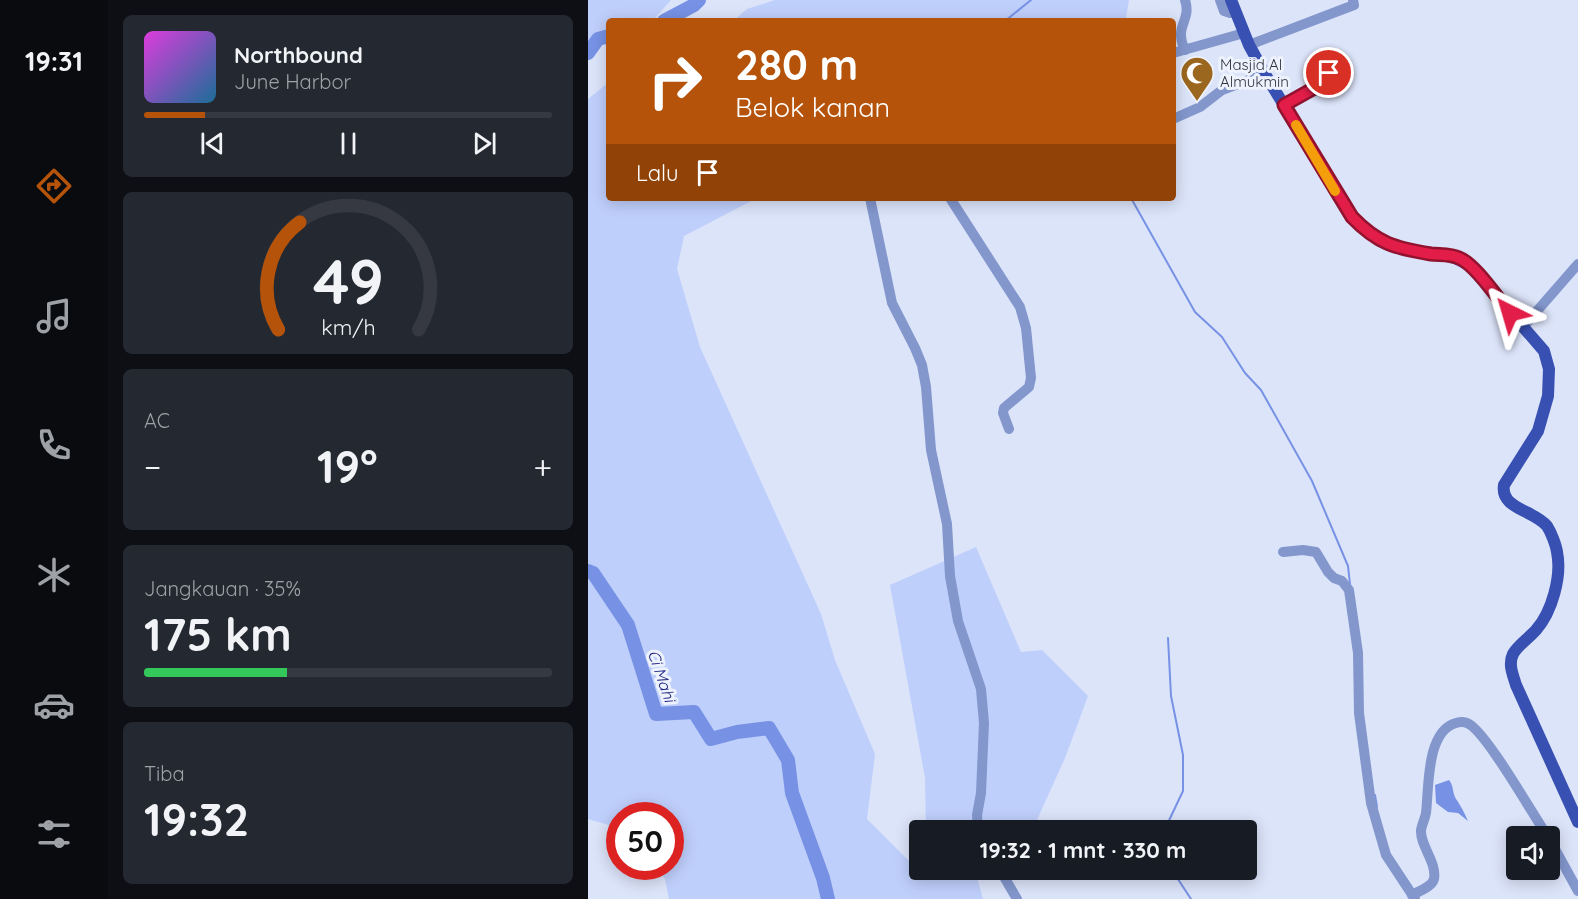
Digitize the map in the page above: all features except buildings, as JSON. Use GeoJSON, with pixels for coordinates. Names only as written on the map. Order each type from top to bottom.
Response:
{"type":"FeatureCollection","features":[{"type":"Feature","properties":{"kind":"main road"},"geometry":{"type":"LineString","coordinates":[[1233,6],[1247,39],[1284,105],[1338,196],[1367,233],[1397,248],[1460,258],[1472,268],[1547,358],[1548,396],[1538,431],[1504,485],[1503,492],[1507,502],[1532,514],[1547,527],[1557,553],[1557,584],[1538,629],[1514,653],[1510,664],[1516,685],[1578,822]]}},
{"type":"Feature","properties":{"kind":"street"},"geometry":{"type":"LineString","coordinates":[[1185,0],[1187,10],[1179,32],[1185,50]]}},
{"type":"Feature","properties":{"kind":"street"},"geometry":{"type":"LineString","coordinates":[[1220,0],[1224,11],[1230,13],[1233,6]]}},
{"type":"Feature","properties":{"kind":"street"},"geometry":{"type":"LineString","coordinates":[[1176,52],[1247,39],[1354,5],[1353,0]]}},
{"type":"Feature","properties":{"kind":"street"},"geometry":{"type":"LineString","coordinates":[[1284,105],[1326,80],[1329,73],[1327,66]]}},
{"type":"Feature","properties":{"kind":"street"},"geometry":{"type":"LineString","coordinates":[[1176,118],[1200,107],[1222,90],[1266,74]]}},
{"type":"Feature","properties":{"kind":"street"},"geometry":{"type":"LineString","coordinates":[[871,201],[892,303],[922,365],[932,450],[947,524],[950,576],[958,621],[981,689],[984,723],[981,793],[977,820]]}},
{"type":"Feature","properties":{"kind":"street"},"geometry":{"type":"LineString","coordinates":[[952,201],[1015,296],[1026,328],[1031,378],[1029,387],[1003,412],[1009,429]]}},
{"type":"Feature","properties":{"kind":"street"},"geometry":{"type":"LineString","coordinates":[[1523,327],[1578,264]]}},
{"type":"Feature","properties":{"kind":"street"},"geometry":{"type":"LineString","coordinates":[[1283,552],[1303,550],[1316,552],[1328,572],[1334,578],[1342,581],[1348,590],[1358,653],[1359,713],[1371,803],[1386,855],[1414,897],[1434,879],[1429,854],[1421,836],[1421,827],[1426,809],[1426,781],[1441,732],[1449,725],[1460,721],[1469,724],[1487,743],[1541,826]]}},
{"type":"Feature","properties":{"kind":"street"},"geometry":{"type":"LineString","coordinates":[[1560,858],[1578,891]]}},
{"type":"Feature","properties":{"kind":"street"},"geometry":{"type":"LineString","coordinates":[[1006,880],[1017,899]]}},
{"type":"Feature","properties":{"kind":"shaded area"},"geometry":{"type":"Polygon","coordinates":[[[588,0],[671,0],[655,18],[606,18],[606,41],[588,54],[588,0]]]}},
{"type":"Feature","properties":{"kind":"shaded area"},"geometry":{"type":"Polygon","coordinates":[[[775,0],[1129,0],[1126,18],[736,18],[747,9],[775,0]]]}},
{"type":"Feature","properties":{"kind":"shaded area"},"geometry":{"type":"Polygon","coordinates":[[[606,84],[606,201],[751,201],[684,236],[677,269],[700,347],[821,614],[835,660],[875,754],[867,819],[909,861],[909,880],[978,880],[983,899],[669,899],[665,880],[684,880],[684,802],[606,802],[606,824],[588,819],[588,99],[606,84]]]}},
{"type":"Feature","properties":{"kind":"shaded area"},"geometry":{"type":"Polygon","coordinates":[[[976,547],[1021,652],[1042,650],[1088,696],[1065,758],[1037,820],[926,820],[925,778],[890,585],[976,547]]]}},
{"type":"Feature","properties":{"kind":"water"},"geometry":{"type":"Polygon","coordinates":[[[1449,780],[1468,821],[1458,813],[1448,812],[1436,803],[1435,785],[1449,780]]]}},
{"type":"Feature","properties":{"kind":"waterway","name":"Ci Mahi"},"geometry":{"type":"LineString","coordinates":[[670,18],[699,0]]}},
{"type":"Feature","properties":{"kind":"waterway"},"geometry":{"type":"LineString","coordinates":[[1009,18],[1031,0]]}},
{"type":"Feature","properties":{"kind":"waterway","name":"Ci Mahi"},"geometry":{"type":"LineString","coordinates":[[588,53],[598,39],[606,37]]}},
{"type":"Feature","properties":{"kind":"waterway"},"geometry":{"type":"LineString","coordinates":[[1133,201],[1195,312],[1222,337],[1245,373],[1261,390],[1312,481],[1348,566],[1350,584]]}},
{"type":"Feature","properties":{"kind":"waterway","name":"Ci Mahi"},"geometry":{"type":"LineString","coordinates":[[588,571],[593,573],[628,625],[656,714],[694,712],[711,739],[737,732],[769,728],[788,760],[792,793],[823,878],[828,899]]}},
{"type":"Feature","properties":{"kind":"waterway"},"geometry":{"type":"LineString","coordinates":[[1168,638],[1171,696],[1183,755],[1183,791],[1169,820]]}},
{"type":"Feature","properties":{"kind":"waterway"},"geometry":{"type":"LineString","coordinates":[[1375,795],[1377,807]]}},
{"type":"Feature","properties":{"kind":"waterway"},"geometry":{"type":"LineString","coordinates":[[1179,880],[1191,899]]}},
{"type":"Feature","properties":{"kind":"slow traffic"},"geometry":{"type":"LineString","coordinates":[[1296,125],[1335,191]]}},
{"type":"Feature","properties":{"kind":"place","name":"Masjid Al Almukmin"},"geometry":{"type":"Point","coordinates":[1197,102]}},
{"type":"Feature","properties":{"kind":"route"},"geometry":{"type":"LineString","coordinates":[[1329,73],[1326,80],[1318,86],[1284,105],[1352,217],[1367,233],[1397,248],[1460,258],[1472,268],[1510,313]]}}]}
